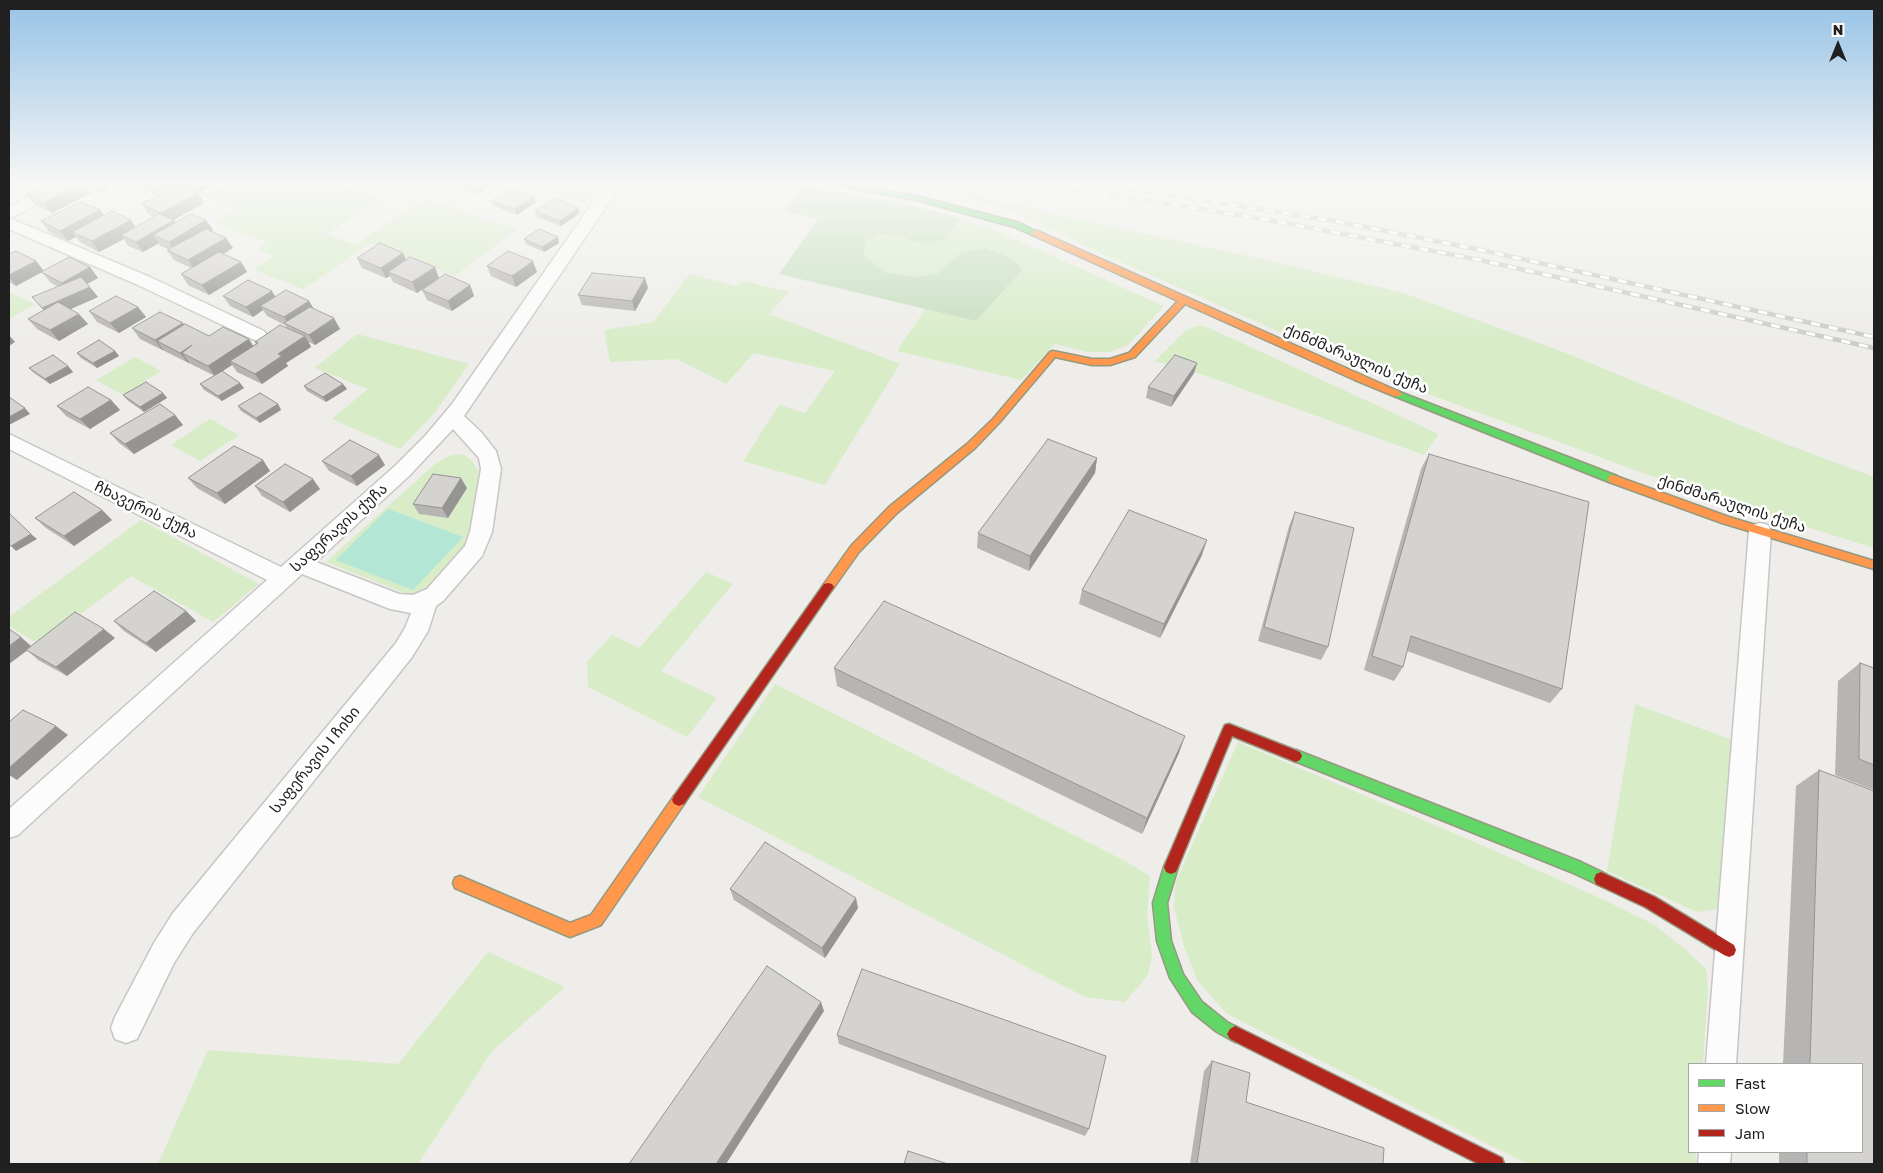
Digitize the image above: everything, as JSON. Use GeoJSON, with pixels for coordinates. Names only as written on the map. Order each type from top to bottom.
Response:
{"type":"FeatureCollection","features":[{"type":"Feature","properties":{"kind":"street"},"geometry":{"type":"LineString","coordinates":[[41,237],[144,281],[258,335]]}},
{"type":"Feature","properties":{"kind":"street","name":"საფერავის ქუჩა"},"geometry":{"type":"LineString","coordinates":[[9,826],[403,470],[432,441],[452,417],[578,237]]}},
{"type":"Feature","properties":{"kind":"street","name":"ქინძმარაულის ქუჩა"},"geometry":{"type":"LineString","coordinates":[[1043,237],[1358,378],[1632,487],[1760,531],[1874,565]]}},
{"type":"Feature","properties":{"kind":"street"},"geometry":{"type":"LineString","coordinates":[[460,883],[570,930],[596,920],[855,549],[893,510],[971,446],[996,421],[1053,354],[1092,362],[1110,362],[1132,355],[1184,300]]}},
{"type":"Feature","properties":{"kind":"street"},"geometry":{"type":"LineString","coordinates":[[291,571],[398,603],[413,604],[426,601],[435,595],[474,550],[481,532],[491,469],[488,456],[474,437],[452,417]]}},
{"type":"Feature","properties":{"kind":"street","name":"ჩხავერის ქუჩა"},"geometry":{"type":"LineString","coordinates":[[9,441],[291,571]]}},
{"type":"Feature","properties":{"kind":"street"},"geometry":{"type":"LineString","coordinates":[[1721,1063],[1760,531]]}},
{"type":"Feature","properties":{"kind":"street","name":"საფერავის I ჩიხი"},"geometry":{"type":"LineString","coordinates":[[126,1028],[164,953],[183,923],[404,650],[416,631],[426,601]]}},
{"type":"Feature","properties":{"kind":"street"},"geometry":{"type":"LineString","coordinates":[[1496,1164],[1222,1027],[1197,1007],[1177,978],[1164,940],[1160,903],[1167,876],[1230,729],[1576,867],[1650,902],[1729,950]]}},
{"type":"Feature","properties":{"kind":"green space"},"geometry":{"type":"Polygon","coordinates":[[[253,237],[334,237],[355,245],[367,237],[508,237],[455,276],[370,244],[303,289],[254,270],[274,256],[257,249],[267,242],[253,237]]]}},
{"type":"Feature","properties":{"kind":"green space"},"geometry":{"type":"Polygon","coordinates":[[[805,237],[875,237],[865,241],[864,255],[884,272],[917,277],[939,273],[962,252],[984,248],[1012,258],[1022,270],[976,321],[779,274],[805,237]]]}},
{"type":"Feature","properties":{"kind":"green space"},"geometry":{"type":"Polygon","coordinates":[[[874,237],[902,237],[925,246],[948,237],[1010,237],[1164,306],[1129,344],[1111,352],[1088,352],[1055,344],[1021,380],[897,351],[926,308],[976,321],[1021,270],[962,252],[940,273],[917,277],[884,272],[864,255],[864,241],[874,237]]]}},
{"type":"Feature","properties":{"kind":"green space"},"geometry":{"type":"Polygon","coordinates":[[[900,237],[948,237],[925,246],[900,237]]]}},
{"type":"Feature","properties":{"kind":"green space"},"geometry":{"type":"Polygon","coordinates":[[[1066,237],[1160,237],[1257,258],[1404,293],[1566,353],[1783,443],[1874,477],[1874,548],[1692,491],[1382,377],[1066,237]]]}},
{"type":"Feature","properties":{"kind":"green space"},"geometry":{"type":"Polygon","coordinates":[[[690,274],[737,286],[742,281],[789,292],[769,314],[900,364],[825,485],[743,461],[779,405],[805,413],[835,371],[754,353],[726,384],[677,359],[610,362],[604,330],[653,322],[690,274]]]}},
{"type":"Feature","properties":{"kind":"green space"},"geometry":{"type":"Polygon","coordinates":[[[9,292],[35,304],[9,319],[9,292]]]}},
{"type":"Feature","properties":{"kind":"green space"},"geometry":{"type":"Polygon","coordinates":[[[1200,325],[1439,434],[1424,455],[1215,379],[1173,365],[1154,362],[1187,329],[1200,325]]]}},
{"type":"Feature","properties":{"kind":"green space"},"geometry":{"type":"Polygon","coordinates":[[[357,334],[469,364],[433,415],[400,449],[332,419],[368,389],[315,368],[357,334]]]}},
{"type":"Feature","properties":{"kind":"green space"},"geometry":{"type":"Polygon","coordinates":[[[135,357],[161,371],[123,395],[96,380],[135,357]]]}},
{"type":"Feature","properties":{"kind":"green space"},"geometry":{"type":"Polygon","coordinates":[[[210,419],[239,435],[200,461],[171,445],[210,419]]]}},
{"type":"Feature","properties":{"kind":"green space"},"geometry":{"type":"Polygon","coordinates":[[[463,454],[472,461],[479,472],[469,540],[439,585],[412,596],[326,562],[435,464],[451,455],[463,454]]]}},
{"type":"Feature","properties":{"kind":"green space"},"geometry":{"type":"Polygon","coordinates":[[[388,509],[463,537],[413,590],[336,560],[388,509]]]}},
{"type":"Feature","properties":{"kind":"green space"},"geometry":{"type":"Polygon","coordinates":[[[141,520],[259,584],[213,622],[131,576],[40,645],[9,626],[9,617],[141,520]]]}},
{"type":"Feature","properties":{"kind":"green space"},"geometry":{"type":"Polygon","coordinates":[[[706,572],[733,584],[661,671],[717,698],[687,737],[588,687],[587,662],[612,635],[639,648],[706,572]]]}},
{"type":"Feature","properties":{"kind":"green space"},"geometry":{"type":"Polygon","coordinates":[[[775,684],[1125,861],[1150,876],[1147,915],[1152,955],[1148,975],[1125,1002],[1085,997],[698,797],[775,684]]]}},
{"type":"Feature","properties":{"kind":"green space"},"geometry":{"type":"Polygon","coordinates":[[[1635,704],[1735,741],[1717,909],[1697,912],[1607,871],[1635,704]]]}},
{"type":"Feature","properties":{"kind":"green space"},"geometry":{"type":"Polygon","coordinates":[[[1238,742],[1484,846],[1655,925],[1706,969],[1708,988],[1703,1063],[1688,1063],[1688,1153],[1696,1153],[1695,1164],[1528,1164],[1227,1014],[1197,980],[1185,949],[1174,908],[1175,883],[1238,742]]]}},
{"type":"Feature","properties":{"kind":"green space"},"geometry":{"type":"Polygon","coordinates":[[[488,952],[565,987],[492,1051],[418,1164],[158,1164],[208,1050],[398,1064],[488,952]]]}},
{"type":"Feature","properties":{"kind":"building"},"geometry":{"type":"Polygon","coordinates":[[[83,237],[100,237],[92,241],[83,237]]]}},
{"type":"Feature","properties":{"kind":"building"},"geometry":{"type":"Polygon","coordinates":[[[125,237],[145,237],[136,242],[125,237]]]}},
{"type":"Feature","properties":{"kind":"building"},"geometry":{"type":"Polygon","coordinates":[[[157,237],[178,237],[169,242],[157,237]]]}},
{"type":"Feature","properties":{"kind":"building"},"geometry":{"type":"Polygon","coordinates":[[[192,237],[226,238],[188,260],[167,250],[192,237]]]}},
{"type":"Feature","properties":{"kind":"building"},"geometry":{"type":"Polygon","coordinates":[[[527,237],[558,237],[542,247],[524,239],[527,237]]]}},
{"type":"Feature","properties":{"kind":"building"},"geometry":{"type":"Polygon","coordinates":[[[380,243],[403,253],[381,268],[357,258],[380,243]]]}},
{"type":"Feature","properties":{"kind":"building"},"geometry":{"type":"Polygon","coordinates":[[[16,251],[36,261],[9,275],[9,254],[16,251]]]}},
{"type":"Feature","properties":{"kind":"building"},"geometry":{"type":"Polygon","coordinates":[[[508,251],[533,261],[512,276],[487,266],[508,251]]]}},
{"type":"Feature","properties":{"kind":"building"},"geometry":{"type":"Polygon","coordinates":[[[219,252],[241,262],[202,285],[181,274],[219,252]]]}},
{"type":"Feature","properties":{"kind":"building"},"geometry":{"type":"Polygon","coordinates":[[[69,257],[90,267],[62,283],[41,272],[69,257]]]}},
{"type":"Feature","properties":{"kind":"building"},"geometry":{"type":"Polygon","coordinates":[[[410,257],[435,267],[412,282],[388,272],[410,257]]]}},
{"type":"Feature","properties":{"kind":"building"},"geometry":{"type":"Polygon","coordinates":[[[592,273],[645,278],[632,301],[578,295],[592,273]]]}},
{"type":"Feature","properties":{"kind":"building"},"geometry":{"type":"Polygon","coordinates":[[[445,274],[470,285],[448,301],[422,290],[445,274]]]}},
{"type":"Feature","properties":{"kind":"building"},"geometry":{"type":"Polygon","coordinates":[[[81,277],[90,287],[42,308],[32,297],[81,277]]]}},
{"type":"Feature","properties":{"kind":"building"},"geometry":{"type":"Polygon","coordinates":[[[248,280],[272,291],[246,307],[223,296],[248,280]]]}},
{"type":"Feature","properties":{"kind":"building"},"geometry":{"type":"Polygon","coordinates":[[[286,290],[309,301],[284,317],[260,306],[286,290]]]}},
{"type":"Feature","properties":{"kind":"building"},"geometry":{"type":"Polygon","coordinates":[[[116,296],[138,307],[110,323],[89,311],[116,296]]]}},
{"type":"Feature","properties":{"kind":"building"},"geometry":{"type":"Polygon","coordinates":[[[58,302],[79,314],[50,330],[28,319],[58,302]]]}},
{"type":"Feature","properties":{"kind":"building"},"geometry":{"type":"Polygon","coordinates":[[[310,307],[334,318],[309,335],[284,323],[310,307]]]}},
{"type":"Feature","properties":{"kind":"building"},"geometry":{"type":"Polygon","coordinates":[[[160,312],[183,323],[155,340],[132,328],[160,312]]]}},
{"type":"Feature","properties":{"kind":"building"},"geometry":{"type":"Polygon","coordinates":[[[185,324],[209,336],[223,327],[249,339],[208,366],[182,353],[192,345],[180,353],[157,341],[185,324]]]}},
{"type":"Feature","properties":{"kind":"building"},"geometry":{"type":"Polygon","coordinates":[[[280,325],[305,336],[278,354],[282,356],[255,374],[230,361],[258,343],[255,342],[280,325]]]}},
{"type":"Feature","properties":{"kind":"building"},"geometry":{"type":"Polygon","coordinates":[[[99,340],[115,351],[93,363],[77,353],[99,340]]]}},
{"type":"Feature","properties":{"kind":"building"},"geometry":{"type":"Polygon","coordinates":[[[53,355],[68,366],[45,379],[29,368],[53,355]]]}},
{"type":"Feature","properties":{"kind":"building"},"geometry":{"type":"Polygon","coordinates":[[[1175,355],[1197,363],[1174,396],[1148,387],[1175,355]]]}},
{"type":"Feature","properties":{"kind":"building"},"geometry":{"type":"Polygon","coordinates":[[[222,371],[240,383],[218,396],[200,384],[222,371]]]}},
{"type":"Feature","properties":{"kind":"building"},"geometry":{"type":"Polygon","coordinates":[[[325,373],[343,384],[323,397],[304,386],[325,373]]]}},
{"type":"Feature","properties":{"kind":"building"},"geometry":{"type":"Polygon","coordinates":[[[146,382],[163,393],[140,407],[123,395],[146,382]]]}},
{"type":"Feature","properties":{"kind":"building"},"geometry":{"type":"Polygon","coordinates":[[[88,387],[111,400],[80,419],[57,406],[88,387]]]}},
{"type":"Feature","properties":{"kind":"building"},"geometry":{"type":"Polygon","coordinates":[[[260,393],[278,404],[256,418],[238,406],[260,393]]]}},
{"type":"Feature","properties":{"kind":"building"},"geometry":{"type":"Polygon","coordinates":[[[9,397],[25,408],[9,417],[9,397]]]}},
{"type":"Feature","properties":{"kind":"building"},"geometry":{"type":"Polygon","coordinates":[[[160,404],[175,415],[125,444],[110,433],[160,404]]]}},
{"type":"Feature","properties":{"kind":"building"},"geometry":{"type":"Polygon","coordinates":[[[1048,439],[1097,458],[1030,556],[978,533],[1048,439]]]}},
{"type":"Feature","properties":{"kind":"building"},"geometry":{"type":"Polygon","coordinates":[[[350,440],[379,455],[351,476],[322,461],[350,440]]]}},
{"type":"Feature","properties":{"kind":"building"},"geometry":{"type":"Polygon","coordinates":[[[234,446],[263,460],[217,493],[188,478],[234,446]]]}},
{"type":"Feature","properties":{"kind":"building"},"geometry":{"type":"Polygon","coordinates":[[[1429,454],[1589,502],[1562,689],[1411,636],[1403,667],[1372,656],[1429,454]]]}},
{"type":"Feature","properties":{"kind":"building"},"geometry":{"type":"Polygon","coordinates":[[[285,464],[313,479],[283,502],[255,486],[285,464]]]}},
{"type":"Feature","properties":{"kind":"building"},"geometry":{"type":"Polygon","coordinates":[[[433,474],[461,478],[442,508],[413,504],[433,474]]]}},
{"type":"Feature","properties":{"kind":"building"},"geometry":{"type":"Polygon","coordinates":[[[74,492],[102,510],[64,536],[35,518],[74,492]]]}},
{"type":"Feature","properties":{"kind":"building"},"geometry":{"type":"Polygon","coordinates":[[[1129,510],[1207,540],[1164,624],[1082,590],[1129,510]]]}},
{"type":"Feature","properties":{"kind":"building"},"geometry":{"type":"Polygon","coordinates":[[[1295,512],[1354,528],[1328,647],[1264,627],[1295,512]]]}},
{"type":"Feature","properties":{"kind":"building"},"geometry":{"type":"Polygon","coordinates":[[[9,513],[31,534],[11,546],[9,544],[9,513]]]}},
{"type":"Feature","properties":{"kind":"building"},"geometry":{"type":"Polygon","coordinates":[[[154,591],[186,611],[146,643],[114,621],[154,591]]]}},
{"type":"Feature","properties":{"kind":"building"},"geometry":{"type":"Polygon","coordinates":[[[884,601],[1185,736],[1147,818],[834,668],[884,601]]]}},
{"type":"Feature","properties":{"kind":"building"},"geometry":{"type":"Polygon","coordinates":[[[75,612],[104,629],[56,667],[26,650],[75,612]]]}},
{"type":"Feature","properties":{"kind":"building"},"geometry":{"type":"Polygon","coordinates":[[[9,629],[21,637],[9,646],[9,629]]]}},
{"type":"Feature","properties":{"kind":"building"},"geometry":{"type":"Polygon","coordinates":[[[1860,663],[1874,668],[1874,765],[1859,759],[1860,663]]]}},
{"type":"Feature","properties":{"kind":"building"},"geometry":{"type":"Polygon","coordinates":[[[23,710],[56,726],[9,768],[9,722],[23,710]]]}},
{"type":"Feature","properties":{"kind":"building"},"geometry":{"type":"Polygon","coordinates":[[[1819,770],[1874,791],[1874,1164],[1807,1164],[1807,1153],[1863,1153],[1863,1063],[1810,1063],[1819,770]]]}},
{"type":"Feature","properties":{"kind":"building"},"geometry":{"type":"Polygon","coordinates":[[[765,842],[856,898],[822,948],[730,889],[765,842]]]}},
{"type":"Feature","properties":{"kind":"building"},"geometry":{"type":"Polygon","coordinates":[[[767,966],[821,1002],[716,1164],[629,1164],[767,966]]]}},
{"type":"Feature","properties":{"kind":"building"},"geometry":{"type":"Polygon","coordinates":[[[862,969],[1106,1056],[1089,1129],[837,1035],[862,969]]]}},
{"type":"Feature","properties":{"kind":"building"},"geometry":{"type":"Polygon","coordinates":[[[1212,1061],[1250,1073],[1246,1102],[1384,1148],[1383,1164],[1197,1164],[1212,1061]]]}},
{"type":"Feature","properties":{"kind":"building"},"geometry":{"type":"Polygon","coordinates":[[[908,1151],[948,1164],[904,1164],[908,1151]]]}},
{"type":"Feature","properties":{"kind":"railway"},"geometry":{"type":"LineString","coordinates":[[1357,237],[1480,260],[1874,348]]}},
{"type":"Feature","properties":{"kind":"railway"},"geometry":{"type":"LineString","coordinates":[[1414,237],[1874,337]]}},
{"type":"Feature","properties":{"kind":"traffic: fast"},"geometry":{"type":"LineString","coordinates":[[1397,394],[1613,479]]}},
{"type":"Feature","properties":{"kind":"traffic: fast"},"geometry":{"type":"LineString","coordinates":[[1296,756],[1576,867],[1601,879]]}},
{"type":"Feature","properties":{"kind":"traffic: fast"},"geometry":{"type":"LineString","coordinates":[[1171,867],[1160,903],[1164,941],[1177,978],[1197,1007],[1222,1027],[1235,1034]]}},
{"type":"Feature","properties":{"kind":"traffic: slow"},"geometry":{"type":"LineString","coordinates":[[1043,237],[1397,394]]}},
{"type":"Feature","properties":{"kind":"traffic: slow"},"geometry":{"type":"LineString","coordinates":[[828,587],[855,549],[893,510],[971,446],[996,421],[1053,354],[1092,362],[1110,362],[1132,355],[1184,300]]}},
{"type":"Feature","properties":{"kind":"traffic: slow"},"geometry":{"type":"LineString","coordinates":[[1613,479],[1726,520],[1874,565]]}},
{"type":"Feature","properties":{"kind":"traffic: slow"},"geometry":{"type":"LineString","coordinates":[[460,883],[570,930],[596,920],[679,800]]}},
{"type":"Feature","properties":{"kind":"traffic: jam"},"geometry":{"type":"LineString","coordinates":[[679,800],[828,587]]}},
{"type":"Feature","properties":{"kind":"traffic: jam"},"geometry":{"type":"LineString","coordinates":[[1171,867],[1229,729],[1296,756]]}},
{"type":"Feature","properties":{"kind":"traffic: jam"},"geometry":{"type":"LineString","coordinates":[[1601,879],[1650,902],[1729,950]]}},
{"type":"Feature","properties":{"kind":"traffic: jam"},"geometry":{"type":"LineString","coordinates":[[1235,1034],[1496,1164]]}}]}
